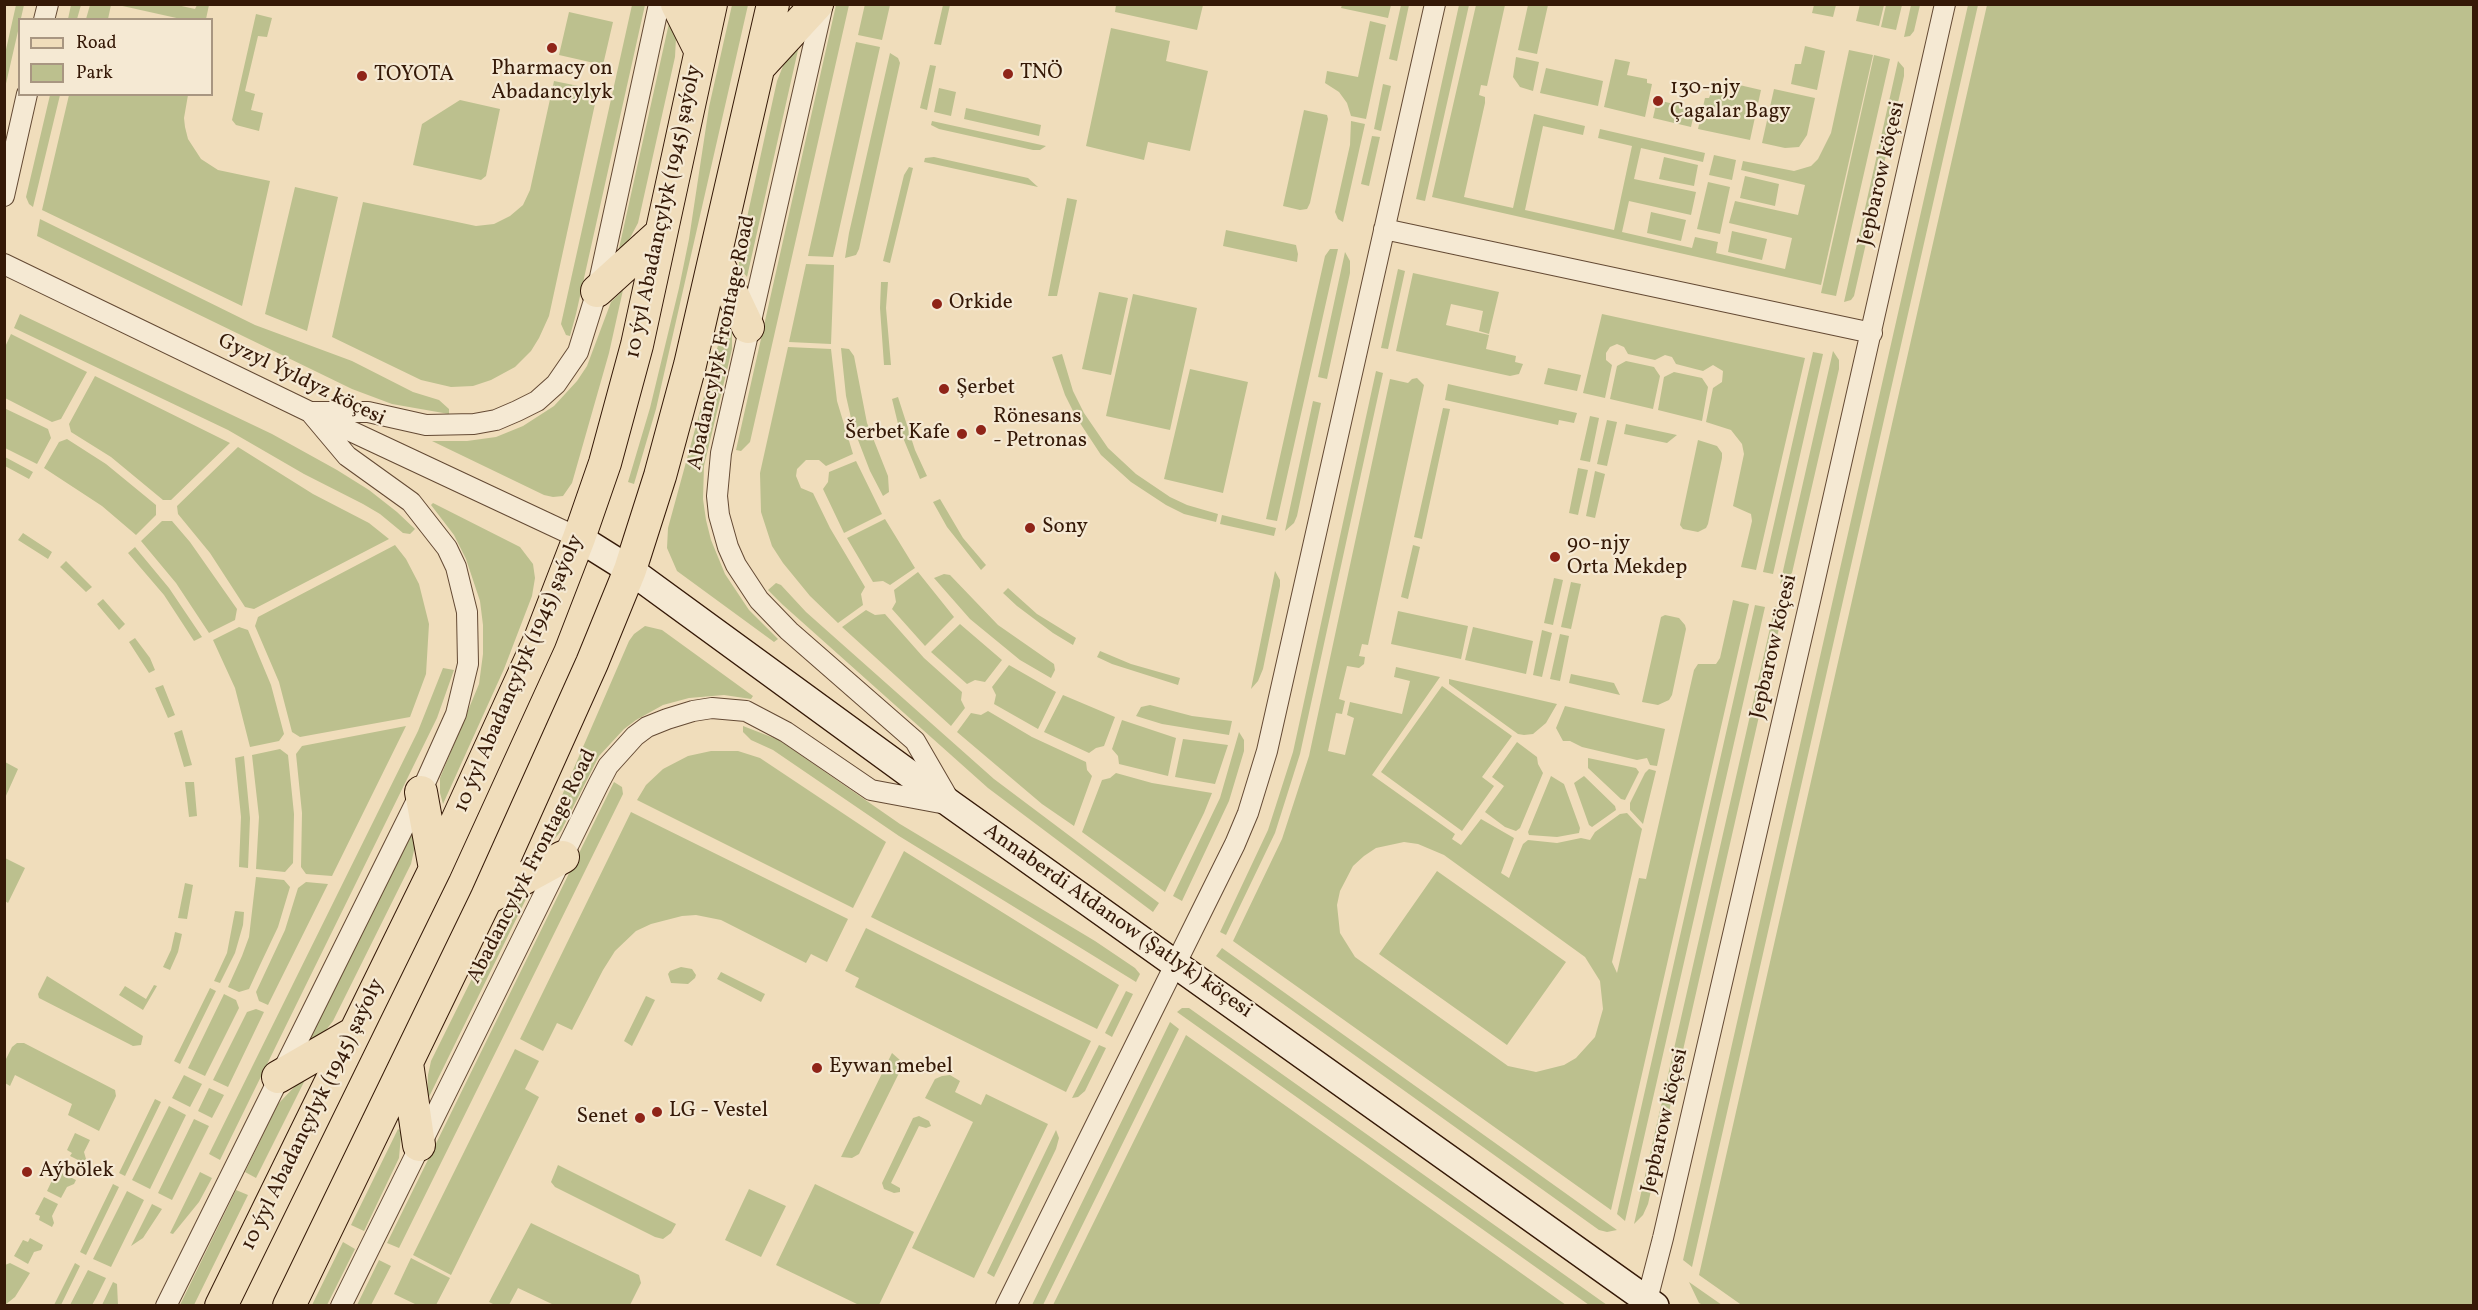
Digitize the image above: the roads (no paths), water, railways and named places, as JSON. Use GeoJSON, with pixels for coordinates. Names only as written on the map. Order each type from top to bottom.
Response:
{"type":"FeatureCollection","features":[{"type":"Feature","properties":{"kind":"main road"},"geometry":{"type":"LineString","coordinates":[[677,4],[700,50]]}},
{"type":"Feature","properties":{"kind":"main road","name":"10 ýyl Abadançylyk (1945) şaýoly"},"geometry":{"type":"LineString","coordinates":[[220,1305],[435,870],[540,639],[579,538],[605,463],[637,345],[711,4]]}},
{"type":"Feature","properties":{"kind":"main road"},"geometry":{"type":"LineString","coordinates":[[289,1305],[486,899],[592,663],[630,570],[660,476],[690,365],[773,4]]}},
{"type":"Feature","properties":{"kind":"main road"},"geometry":{"type":"LineString","coordinates":[[759,68],[817,4]]}},
{"type":"Feature","properties":{"kind":"main road"},"geometry":{"type":"LineString","coordinates":[[597,291],[660,234]]}},
{"type":"Feature","properties":{"kind":"main road"},"geometry":{"type":"LineString","coordinates":[[715,257],[748,327]]}},
{"type":"Feature","properties":{"kind":"main road"},"geometry":{"type":"LineString","coordinates":[[422,792],[435,870]]}},
{"type":"Feature","properties":{"kind":"main road"},"geometry":{"type":"LineString","coordinates":[[486,899],[563,857]]}},
{"type":"Feature","properties":{"kind":"main road"},"geometry":{"type":"LineString","coordinates":[[278,1077],[354,1033]]}},
{"type":"Feature","properties":{"kind":"main road"},"geometry":{"type":"LineString","coordinates":[[407,1063],[419,1145]]}},
{"type":"Feature","properties":{"kind":"street"},"geometry":{"type":"LineString","coordinates":[[310,412],[368,412],[426,425],[464,425],[496,420],[537,401],[556,384],[578,352],[597,291],[659,4]]}},
{"type":"Feature","properties":{"kind":"street","name":"Abadancylyk Frontage Road"},"geometry":{"type":"LineString","coordinates":[[823,4],[748,327],[718,475],[719,515],[728,547],[746,583],[782,623],[915,741],[952,805]]}},
{"type":"Feature","properties":{"kind":"street"},"geometry":{"type":"LineString","coordinates":[[1006,1305],[1176,964],[1248,813],[1267,750],[1435,4]]}},
{"type":"Feature","properties":{"kind":"street","name":"Jepbarow köçesi"},"geometry":{"type":"LineString","coordinates":[[1651,1303],[1663,1238],[1872,333],[1945,4]]}},
{"type":"Feature","properties":{"kind":"street"},"geometry":{"type":"LineString","coordinates":[[4,196],[27,96]]}},
{"type":"Feature","properties":{"kind":"street"},"geometry":{"type":"LineString","coordinates":[[1384,229],[1872,333]]}},
{"type":"Feature","properties":{"kind":"street","name":"Gyzyl Ýyldyz köçesi"},"geometry":{"type":"LineString","coordinates":[[4,264],[310,412],[579,538]]}},
{"type":"Feature","properties":{"kind":"street"},"geometry":{"type":"LineString","coordinates":[[166,1305],[422,792],[456,714],[468,664],[467,612],[456,567],[433,527],[411,502],[347,456],[310,412]]}},
{"type":"Feature","properties":{"kind":"street","name":"Annaberdi Atdanow (Şatlyk) köçesi"},"geometry":{"type":"LineString","coordinates":[[579,538],[630,570],[952,805],[1651,1303]]}},
{"type":"Feature","properties":{"kind":"street","name":"Abadancylyk Frontage Road"},"geometry":{"type":"LineString","coordinates":[[341,1305],[608,766],[624,747],[647,727],[667,718],[712,708],[739,710],[765,719],[871,790],[952,805]]}},
{"type":"Feature","properties":{"kind":"place","name":"Pharmacy on Abadancylyk"},"geometry":{"type":"Point","coordinates":[552,48]}},
{"type":"Feature","properties":{"kind":"place","name":"TNÖ"},"geometry":{"type":"Point","coordinates":[1008,74]}},
{"type":"Feature","properties":{"kind":"place","name":"TOYOTA"},"geometry":{"type":"Point","coordinates":[362,76]}},
{"type":"Feature","properties":{"kind":"place","name":"130-njy Çagalar Bagy"},"geometry":{"type":"Point","coordinates":[1658,101]}},
{"type":"Feature","properties":{"kind":"place","name":"Orkide"},"geometry":{"type":"Point","coordinates":[937,304]}},
{"type":"Feature","properties":{"kind":"place","name":"Şerbet"},"geometry":{"type":"Point","coordinates":[944,389]}},
{"type":"Feature","properties":{"kind":"place","name":"Rönesans - Petronas"},"geometry":{"type":"Point","coordinates":[981,430]}},
{"type":"Feature","properties":{"kind":"place","name":"Šerbet Kafe"},"geometry":{"type":"Point","coordinates":[962,434]}},
{"type":"Feature","properties":{"kind":"place","name":"Sony"},"geometry":{"type":"Point","coordinates":[1030,528]}},
{"type":"Feature","properties":{"kind":"place","name":"90-njy Orta Mekdep"},"geometry":{"type":"Point","coordinates":[1555,557]}},
{"type":"Feature","properties":{"kind":"place","name":"Eywan mebel"},"geometry":{"type":"Point","coordinates":[817,1068]}},
{"type":"Feature","properties":{"kind":"place","name":"LG - Vestel"},"geometry":{"type":"Point","coordinates":[657,1112]}},
{"type":"Feature","properties":{"kind":"place","name":"Senet"},"geometry":{"type":"Point","coordinates":[640,1118]}},
{"type":"Feature","properties":{"kind":"place","name":"Aýbölek"},"geometry":{"type":"Point","coordinates":[27,1172]}}]}
